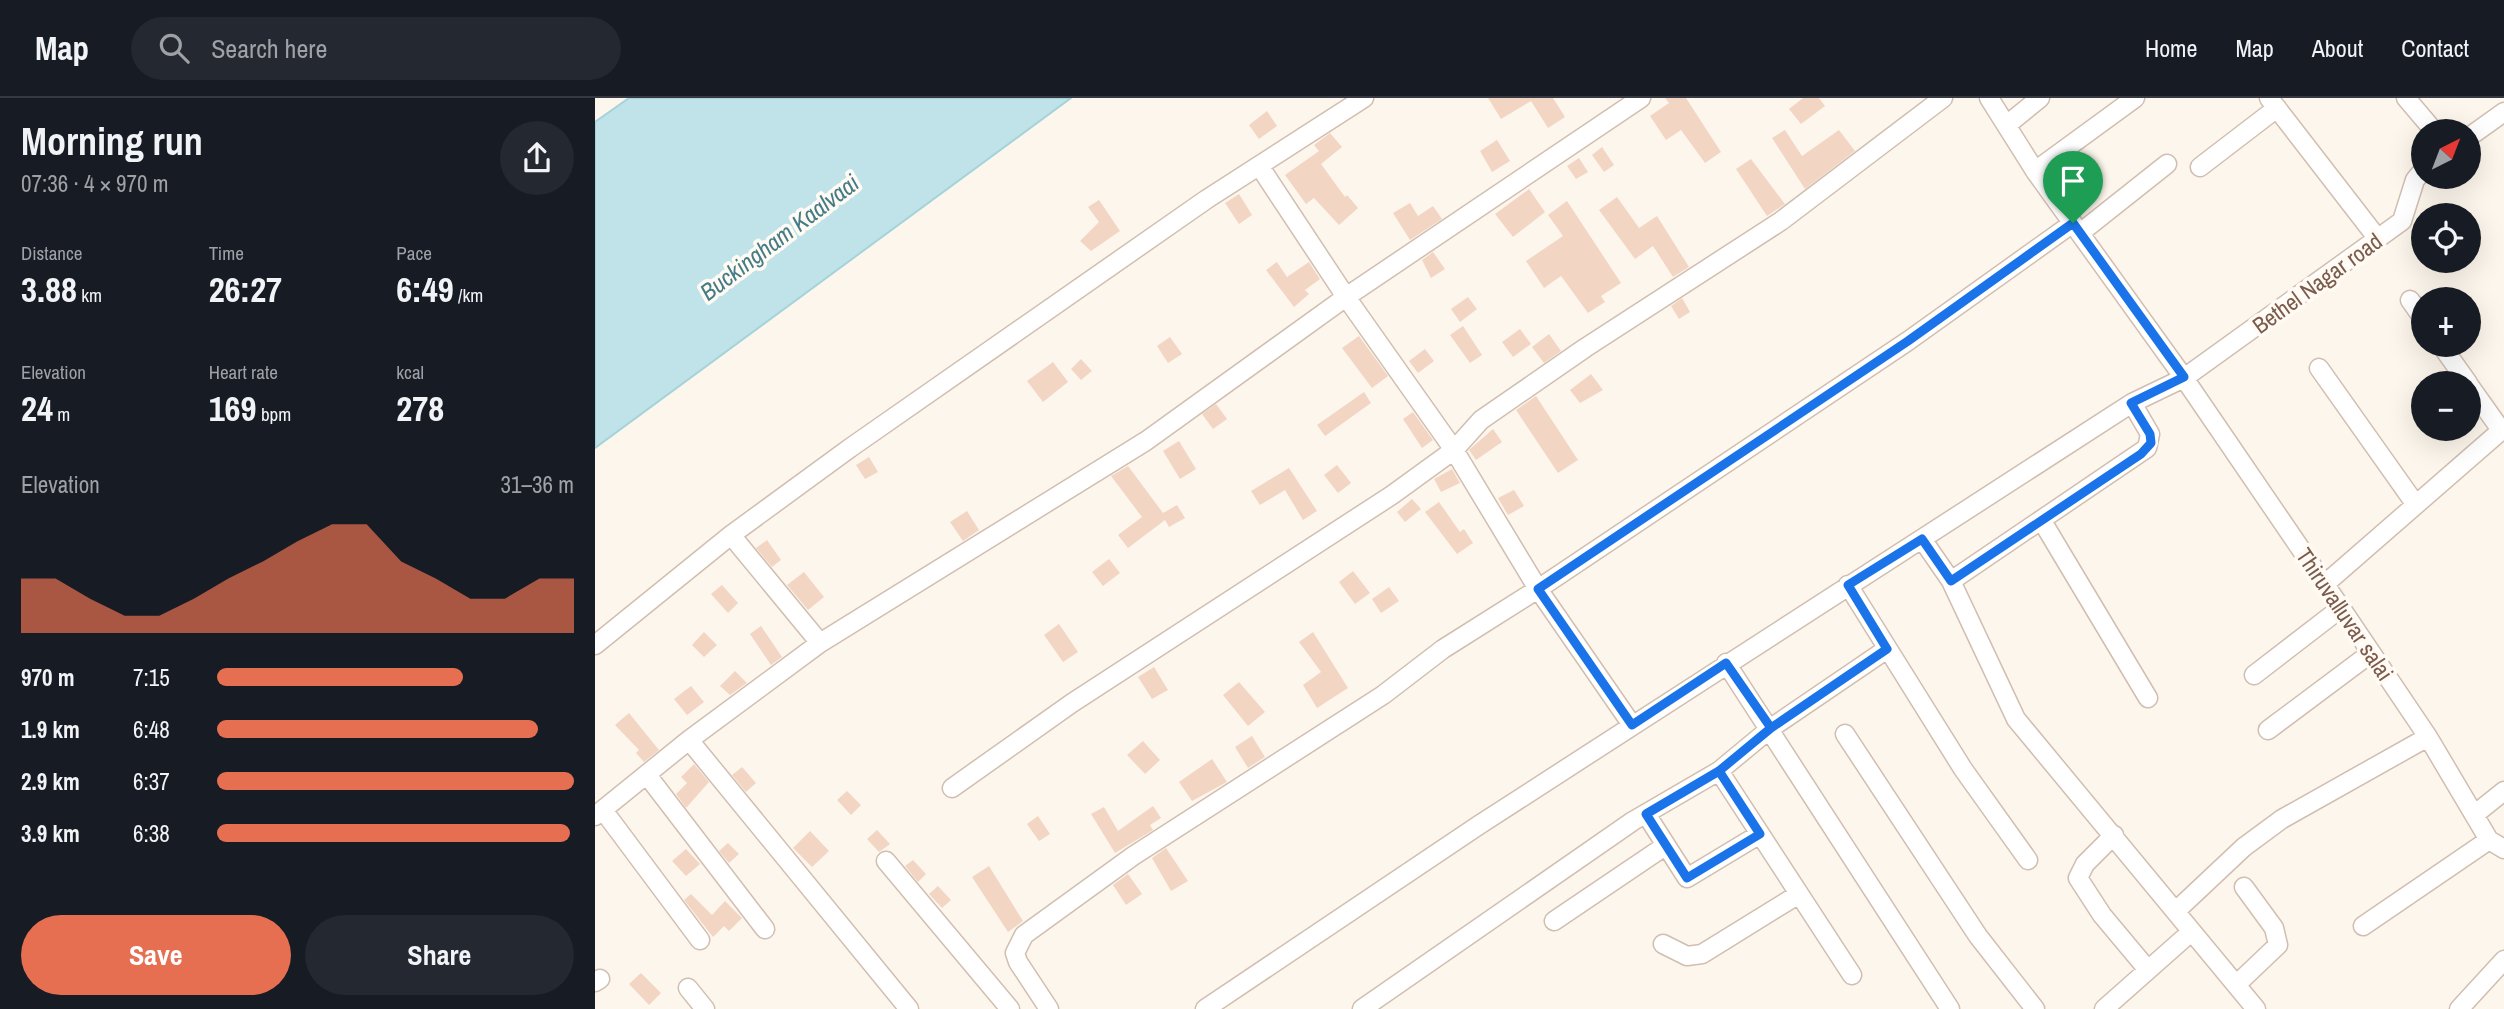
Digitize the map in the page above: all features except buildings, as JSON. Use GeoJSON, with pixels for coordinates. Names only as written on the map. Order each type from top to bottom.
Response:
{"type":"FeatureCollection","features":[{"type":"Feature","properties":{"kind":"street"},"geometry":{"type":"LineString","coordinates":[[595,645],[731,535],[1207,198],[1364,98]]}},
{"type":"Feature","properties":{"kind":"street"},"geometry":{"type":"LineString","coordinates":[[700,940],[599,813],[689,740],[820,643],[1146,441],[1346,297],[1641,98]]}},
{"type":"Feature","properties":{"kind":"street"},"geometry":{"type":"LineString","coordinates":[[952,788],[1072,703],[1392,495],[1454,450],[1481,420],[1585,348],[1781,221],[1943,98]]}},
{"type":"Feature","properties":{"kind":"street","name":"Thiruvalluvar salai"},"geometry":{"type":"LineString","coordinates":[[1989,98],[2008,124],[2035,171],[2184,377],[2325,584],[2428,737],[2475,815],[2497,844]]}},
{"type":"Feature","properties":{"kind":"street"},"geometry":{"type":"LineString","coordinates":[[2008,124],[2040,98]]}},
{"type":"Feature","properties":{"kind":"street"},"geometry":{"type":"LineString","coordinates":[[2035,171],[2135,98]]}},
{"type":"Feature","properties":{"kind":"street"},"geometry":{"type":"LineString","coordinates":[[2406,98],[2424,119]]}},
{"type":"Feature","properties":{"kind":"street"},"geometry":{"type":"LineString","coordinates":[[2200,167],[2273,103],[2378,239]]}},
{"type":"Feature","properties":{"kind":"street"},"geometry":{"type":"LineString","coordinates":[[2481,129],[2504,112]]}},
{"type":"Feature","properties":{"kind":"street"},"geometry":{"type":"LineString","coordinates":[[1049,1009],[1018,962],[1015,953],[1024,935],[1133,856],[1383,695],[1443,649],[1538,589],[2167,164]]}},
{"type":"Feature","properties":{"kind":"street"},"geometry":{"type":"LineString","coordinates":[[1260,166],[1346,297],[1454,450],[1538,589],[1632,725]]}},
{"type":"Feature","properties":{"kind":"street","name":"Bethel Nagar road"},"geometry":{"type":"LineString","coordinates":[[1205,1009],[1726,663],[2131,403],[2184,377],[2402,221],[2412,189]]}},
{"type":"Feature","properties":{"kind":"street"},"geometry":{"type":"LineString","coordinates":[[2319,368],[2416,505]]}},
{"type":"Feature","properties":{"kind":"street"},"geometry":{"type":"LineString","coordinates":[[2325,584],[2503,429],[2481,400]]}},
{"type":"Feature","properties":{"kind":"street"},"geometry":{"type":"LineString","coordinates":[[1951,581],[2042,522],[2147,448],[2150,434],[2131,403]]}},
{"type":"Feature","properties":{"kind":"street"},"geometry":{"type":"LineString","coordinates":[[2042,522],[2148,698]]}},
{"type":"Feature","properties":{"kind":"street"},"geometry":{"type":"LineString","coordinates":[[731,535],[820,643]]}},
{"type":"Feature","properties":{"kind":"street"},"geometry":{"type":"LineString","coordinates":[[1922,539],[1951,581],[2015,719],[2177,910],[2191,932],[2256,1009]]}},
{"type":"Feature","properties":{"kind":"street"},"geometry":{"type":"LineString","coordinates":[[1848,585],[1963,769],[2028,860]]}},
{"type":"Feature","properties":{"kind":"street"},"geometry":{"type":"LineString","coordinates":[[2254,675],[2341,608]]}},
{"type":"Feature","properties":{"kind":"street"},"geometry":{"type":"LineString","coordinates":[[1362,1009],[1646,814],[1719,771],[1771,728],[1887,649]]}},
{"type":"Feature","properties":{"kind":"street"},"geometry":{"type":"LineString","coordinates":[[2268,730],[2371,653]]}},
{"type":"Feature","properties":{"kind":"street"},"geometry":{"type":"LineString","coordinates":[[1726,663],[1771,728],[1950,1009]]}},
{"type":"Feature","properties":{"kind":"street"},"geometry":{"type":"LineString","coordinates":[[1845,734],[1978,936],[2035,1009]]}},
{"type":"Feature","properties":{"kind":"street"},"geometry":{"type":"LineString","coordinates":[[2177,910],[2244,847],[2282,819],[2428,737]]}},
{"type":"Feature","properties":{"kind":"street"},"geometry":{"type":"LineString","coordinates":[[689,740],[909,1009]]}},
{"type":"Feature","properties":{"kind":"street"},"geometry":{"type":"LineString","coordinates":[[1719,771],[1852,975]]}},
{"type":"Feature","properties":{"kind":"street"},"geometry":{"type":"LineString","coordinates":[[647,775],[765,929]]}},
{"type":"Feature","properties":{"kind":"street"},"geometry":{"type":"LineString","coordinates":[[2475,815],[2504,791]]}},
{"type":"Feature","properties":{"kind":"street"},"geometry":{"type":"LineString","coordinates":[[1646,814],[1684,876],[1692,878],[1760,834]]}},
{"type":"Feature","properties":{"kind":"street"},"geometry":{"type":"LineString","coordinates":[[2114,835],[2085,864],[2078,878],[2102,915],[2148,970]]}},
{"type":"Feature","properties":{"kind":"street"},"geometry":{"type":"LineString","coordinates":[[2363,926],[2497,844]]}},
{"type":"Feature","properties":{"kind":"street"},"geometry":{"type":"LineString","coordinates":[[1554,921],[1665,846]]}},
{"type":"Feature","properties":{"kind":"street"},"geometry":{"type":"LineString","coordinates":[[886,861],[1010,1009]]}},
{"type":"Feature","properties":{"kind":"street"},"geometry":{"type":"LineString","coordinates":[[2236,985],[2278,944],[2274,928],[2244,887]]}},
{"type":"Feature","properties":{"kind":"street"},"geometry":{"type":"LineString","coordinates":[[1663,944],[1687,956],[1702,954],[1799,894]]}},
{"type":"Feature","properties":{"kind":"street"},"geometry":{"type":"LineString","coordinates":[[2105,1009],[2191,932]]}},
{"type":"Feature","properties":{"kind":"street"},"geometry":{"type":"LineString","coordinates":[[2459,1009],[2504,960]]}},
{"type":"Feature","properties":{"kind":"street"},"geometry":{"type":"LineString","coordinates":[[688,988],[705,1009]]}},
{"type":"Feature","properties":{"kind":"water","name":"Buckingham Kaalvaai"},"geometry":{"type":"Polygon","coordinates":[[[629,98],[1071,98],[595,448],[595,122],[629,98]]]}},
{"type":"Feature","properties":{"kind":"route"},"geometry":{"type":"LineString","coordinates":[[2073,223],[1908,341],[1538,589],[1632,725],[1726,663],[1771,728],[1719,771],[1760,834],[1692,878],[1687,878],[1646,814],[1719,771],[1771,728],[1887,649],[1848,585],[1922,539],[1951,581],[2141,454],[2151,443],[2150,434],[2131,403],[2184,377],[2073,223]]}}]}
